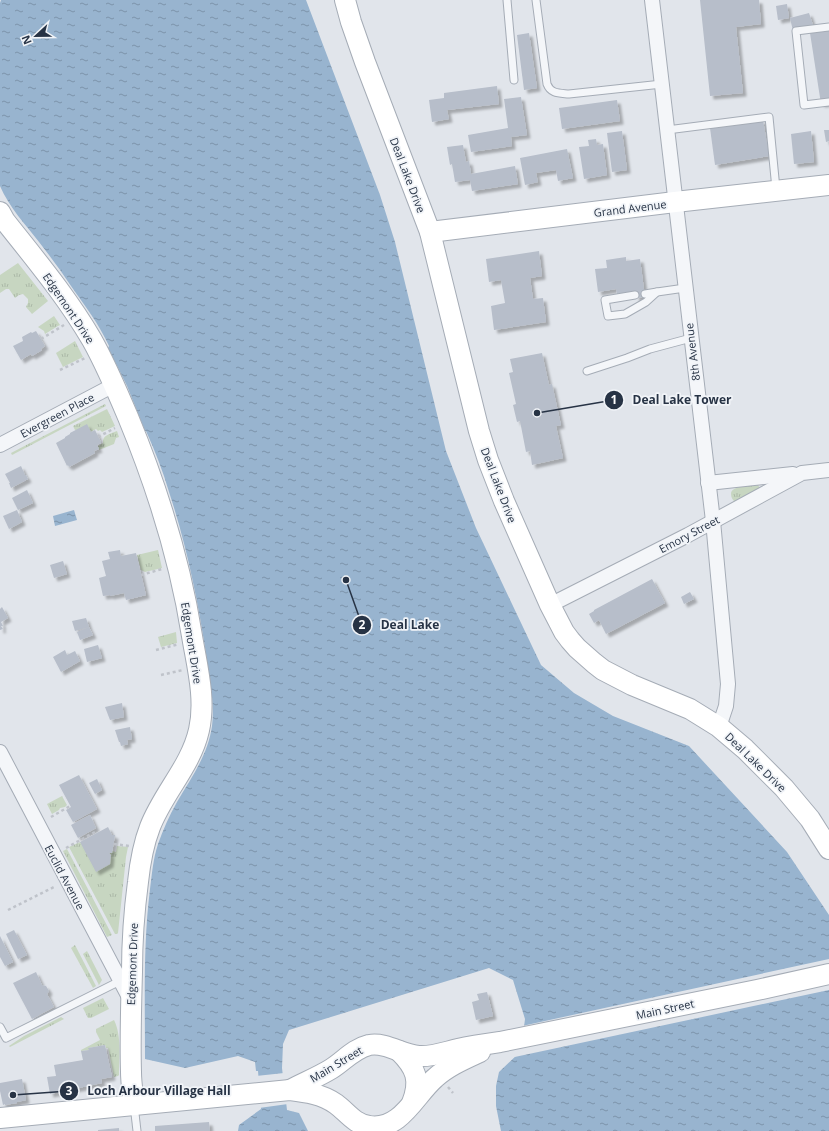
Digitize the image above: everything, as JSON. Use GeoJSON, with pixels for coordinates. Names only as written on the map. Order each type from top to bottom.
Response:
{"type":"FeatureCollection","features":[{"type":"Feature","properties":{"kind":"street","name":"Deal Lake Drive"},"geometry":{"type":"LineString","coordinates":[[345,0],[365,62],[430,232],[479,431],[488,460],[504,502],[550,605],[564,632],[577,648],[603,670],[632,685],[690,709],[719,727],[745,749],[784,788],[810,818],[829,849]]}},
{"type":"Feature","properties":{"kind":"street","name":"8th Avenue"},"geometry":{"type":"LineString","coordinates":[[652,0],[713,521],[728,684],[726,706],[719,727]]}},
{"type":"Feature","properties":{"kind":"street","name":"Grand Avenue"},"geometry":{"type":"LineString","coordinates":[[430,232],[829,185]]}},
{"type":"Feature","properties":{"kind":"street","name":"Edgemont Drive"},"geometry":{"type":"LineString","coordinates":[[0,212],[5,221],[66,299],[92,341],[114,385],[150,472],[159,498],[172,543],[190,621],[199,679],[202,709],[200,729],[192,752],[185,766],[157,812],[143,848],[133,924],[131,1074],[134,1105]]}},
{"type":"Feature","properties":{"kind":"street","name":"Evergreen Place"},"geometry":{"type":"LineString","coordinates":[[0,445],[114,385]]}},
{"type":"Feature","properties":{"kind":"street","name":"Emory Street"},"geometry":{"type":"LineString","coordinates":[[550,605],[672,543],[802,473],[829,470]]}},
{"type":"Feature","properties":{"kind":"street"},"geometry":{"type":"LineString","coordinates":[[708,483],[802,473]]}},
{"type":"Feature","properties":{"kind":"street","name":"Euclid Avenue"},"geometry":{"type":"LineString","coordinates":[[0,752],[131,1001]]}},
{"type":"Feature","properties":{"kind":"street","name":"Main Street"},"geometry":{"type":"LineString","coordinates":[[290,1090],[326,1072],[359,1049],[370,1045],[384,1045],[410,1055],[420,1056],[443,1053],[757,990],[829,974]]}},
{"type":"Feature","properties":{"kind":"street","name":"Main Street"},"geometry":{"type":"LineString","coordinates":[[0,1118],[290,1090],[315,1094],[337,1104],[354,1122],[376,1127],[392,1123],[402,1117],[428,1085],[440,1074],[464,1059],[500,1042]]}},
{"type":"Feature","properties":{"kind":"street"},"geometry":{"type":"LineString","coordinates":[[399,1051],[409,1061],[416,1079],[416,1093],[402,1117]]}},
{"type":"Feature","properties":{"kind":"street"},"geometry":{"type":"LineString","coordinates":[[342,1060],[336,1076],[335,1088],[338,1100],[354,1122]]}},
{"type":"Feature","properties":{"kind":"lane"},"geometry":{"type":"LineString","coordinates":[[506,0],[514,80]]}},
{"type":"Feature","properties":{"kind":"lane"},"geometry":{"type":"LineString","coordinates":[[536,0],[547,84],[549,89],[556,93],[569,94],[662,84]]}},
{"type":"Feature","properties":{"kind":"lane"},"geometry":{"type":"LineString","coordinates":[[829,27],[796,31],[804,105],[829,102]]}},
{"type":"Feature","properties":{"kind":"lane"},"geometry":{"type":"LineString","coordinates":[[667,130],[769,117],[776,191]]}},
{"type":"Feature","properties":{"kind":"lane"},"geometry":{"type":"LineString","coordinates":[[645,294],[685,288]]}},
{"type":"Feature","properties":{"kind":"lane"},"geometry":{"type":"LineString","coordinates":[[635,295],[605,300],[608,316],[625,314],[646,302],[657,292]]}},
{"type":"Feature","properties":{"kind":"lane"},"geometry":{"type":"LineString","coordinates":[[587,371],[650,349],[691,338]]}},
{"type":"Feature","properties":{"kind":"lane"},"geometry":{"type":"LineString","coordinates":[[0,1027],[6,1038],[120,981]]}},
{"type":"Feature","properties":{"kind":"lane"},"geometry":{"type":"LineString","coordinates":[[134,1105],[137,1131]]}},
{"type":"Feature","properties":{"kind":"path"},"geometry":{"type":"LineString","coordinates":[[41,339],[62,327]]}},
{"type":"Feature","properties":{"kind":"path"},"geometry":{"type":"LineString","coordinates":[[60,370],[83,359]]}},
{"type":"Feature","properties":{"kind":"path"},"geometry":{"type":"LineString","coordinates":[[98,437],[120,426]]}},
{"type":"Feature","properties":{"kind":"path"},"geometry":{"type":"LineString","coordinates":[[141,575],[166,568]]}},
{"type":"Feature","properties":{"kind":"path"},"geometry":{"type":"LineString","coordinates":[[156,650],[179,644]]}},
{"type":"Feature","properties":{"kind":"path"},"geometry":{"type":"LineString","coordinates":[[161,675],[183,670]]}},
{"type":"Feature","properties":{"kind":"path"},"geometry":{"type":"LineString","coordinates":[[51,817],[70,806]]}},
{"type":"Feature","properties":{"kind":"path"},"geometry":{"type":"LineString","coordinates":[[71,846],[95,832]]}},
{"type":"Feature","properties":{"kind":"path"},"geometry":{"type":"LineString","coordinates":[[114,844],[125,845]]}},
{"type":"Feature","properties":{"kind":"path"},"geometry":{"type":"LineString","coordinates":[[8,910],[67,881]]}},
{"type":"Feature","properties":{"kind":"green space"},"geometry":{"type":"Polygon","coordinates":[[[18,263],[48,301],[32,314],[26,307],[28,299],[23,294],[15,298],[9,289],[6,289],[0,293],[0,275],[18,263]]]}},
{"type":"Feature","properties":{"kind":"green space"},"geometry":{"type":"Polygon","coordinates":[[[54,316],[60,325],[45,334],[44,331],[38,327],[54,316]]]}},
{"type":"Feature","properties":{"kind":"green space"},"geometry":{"type":"Polygon","coordinates":[[[75,341],[83,357],[63,367],[56,353],[75,341]]]}},
{"type":"Feature","properties":{"kind":"green space"},"geometry":{"type":"Polygon","coordinates":[[[105,404],[106,406],[12,455],[11,453],[105,404]]]}},
{"type":"Feature","properties":{"kind":"green space"},"geometry":{"type":"Polygon","coordinates":[[[107,409],[115,426],[102,432],[96,429],[91,432],[75,430],[73,426],[107,409]]]}},
{"type":"Feature","properties":{"kind":"green space"},"geometry":{"type":"Polygon","coordinates":[[[117,431],[119,437],[116,438],[114,444],[99,450],[98,446],[103,443],[105,436],[117,431]]]}},
{"type":"Feature","properties":{"kind":"green space"},"geometry":{"type":"Polygon","coordinates":[[[758,485],[760,488],[736,503],[732,498],[732,491],[738,487],[758,485]]]}},
{"type":"Feature","properties":{"kind":"green space"},"geometry":{"type":"Polygon","coordinates":[[[158,550],[162,568],[145,572],[141,570],[137,555],[158,550]]]}},
{"type":"Feature","properties":{"kind":"green space"},"geometry":{"type":"Polygon","coordinates":[[[176,632],[177,643],[161,647],[158,637],[176,632]]]}},
{"type":"Feature","properties":{"kind":"green space"},"geometry":{"type":"Polygon","coordinates":[[[62,796],[67,805],[52,814],[47,804],[62,796]]]}},
{"type":"Feature","properties":{"kind":"green space"},"geometry":{"type":"Polygon","coordinates":[[[80,842],[111,855],[109,853],[112,853],[112,851],[116,852],[117,846],[128,847],[117,934],[115,934],[69,847],[80,842]]]}},
{"type":"Feature","properties":{"kind":"green space"},"geometry":{"type":"Polygon","coordinates":[[[67,849],[112,935],[107,937],[63,851],[67,849]]]}},
{"type":"Feature","properties":{"kind":"green space"},"geometry":{"type":"Polygon","coordinates":[[[75,945],[96,986],[93,988],[71,948],[75,945]]]}},
{"type":"Feature","properties":{"kind":"green space"},"geometry":{"type":"Polygon","coordinates":[[[87,951],[102,980],[99,985],[83,954],[87,951]]]}},
{"type":"Feature","properties":{"kind":"green space"},"geometry":{"type":"Polygon","coordinates":[[[103,998],[109,1009],[88,1018],[83,1008],[103,998]]]}},
{"type":"Feature","properties":{"kind":"green space"},"geometry":{"type":"Polygon","coordinates":[[[61,1017],[64,1019],[10,1047],[9,1046],[24,1036],[61,1017]]]}},
{"type":"Feature","properties":{"kind":"green space"},"geometry":{"type":"Polygon","coordinates":[[[114,1020],[117,1026],[120,1054],[119,1075],[114,1077],[108,1048],[106,1048],[105,1045],[89,1048],[89,1050],[81,1050],[100,1040],[96,1029],[114,1020]]]}},
{"type":"Feature","properties":{"kind":"water"},"geometry":{"type":"Polygon","coordinates":[[[1,0],[306,0],[380,195],[395,242],[446,451],[476,528],[541,665],[574,693],[613,716],[689,746],[787,852],[829,915],[829,1131],[501,1131],[496,1106],[496,1086],[499,1072],[521,1051],[525,1019],[513,980],[489,968],[289,1030],[283,1044],[282,1068],[287,1110],[299,1113],[308,1131],[238,1131],[239,1125],[261,1109],[258,1071],[256,1071],[255,1062],[238,1056],[185,1068],[145,1059],[146,931],[154,861],[164,828],[207,747],[213,717],[211,690],[191,572],[167,484],[153,446],[101,330],[87,308],[13,208],[0,186],[1,0]]]}},
{"type":"Feature","properties":{"kind":"water"},"geometry":{"type":"Polygon","coordinates":[[[74,510],[77,520],[55,526],[53,516],[74,510]]]}},
{"type":"Feature","properties":{"kind":"pier"},"geometry":{"type":"Polygon","coordinates":[[[829,959],[829,990],[510,1058],[519,1050],[522,1026],[829,959]]]}},
{"type":"Feature","properties":{"kind":"pier"},"geometry":{"type":"Polygon","coordinates":[[[284,1073],[288,1104],[259,1108],[256,1076],[284,1073]]]}},
{"type":"Feature","properties":{"kind":"building"},"geometry":{"type":"Polygon","coordinates":[[[700,0],[759,0],[761,24],[736,27],[743,93],[710,96],[700,0]]]}},
{"type":"Feature","properties":{"kind":"building"},"geometry":{"type":"Polygon","coordinates":[[[787,4],[789,18],[778,20],[776,6],[787,4]]]}},
{"type":"Feature","properties":{"kind":"building"},"geometry":{"type":"Polygon","coordinates":[[[809,13],[813,25],[793,31],[790,18],[809,13]]]}},
{"type":"Feature","properties":{"kind":"building"},"geometry":{"type":"Polygon","coordinates":[[[829,30],[829,103],[821,104],[810,33],[829,30]]]}},
{"type":"Feature","properties":{"kind":"building"},"geometry":{"type":"Polygon","coordinates":[[[529,33],[537,88],[524,90],[517,35],[529,33]]]}},
{"type":"Feature","properties":{"kind":"building"},"geometry":{"type":"Polygon","coordinates":[[[497,86],[499,104],[447,110],[449,119],[432,122],[429,100],[444,98],[444,93],[497,86]]]}},
{"type":"Feature","properties":{"kind":"building"},"geometry":{"type":"Polygon","coordinates":[[[521,97],[527,135],[511,137],[512,146],[471,152],[468,135],[508,128],[504,99],[521,97]]]}},
{"type":"Feature","properties":{"kind":"building"},"geometry":{"type":"Polygon","coordinates":[[[617,100],[620,121],[562,129],[559,108],[617,100]]]}},
{"type":"Feature","properties":{"kind":"building"},"geometry":{"type":"Polygon","coordinates":[[[763,120],[769,156],[715,165],[710,128],[763,120]]]}},
{"type":"Feature","properties":{"kind":"building"},"geometry":{"type":"Polygon","coordinates":[[[824,130],[829,130],[829,141],[826,142],[824,130]]]}},
{"type":"Feature","properties":{"kind":"building"},"geometry":{"type":"Polygon","coordinates":[[[622,131],[627,170],[612,172],[607,133],[622,131]]]}},
{"type":"Feature","properties":{"kind":"building"},"geometry":{"type":"Polygon","coordinates":[[[811,131],[814,162],[794,164],[791,134],[811,131]]]}},
{"type":"Feature","properties":{"kind":"building"},"geometry":{"type":"Polygon","coordinates":[[[596,139],[597,145],[603,144],[607,175],[584,179],[579,147],[589,146],[588,140],[596,139]]]}},
{"type":"Feature","properties":{"kind":"building"},"geometry":{"type":"Polygon","coordinates":[[[463,145],[466,162],[469,161],[471,174],[515,166],[518,184],[472,191],[470,180],[455,182],[447,147],[463,145]]]}},
{"type":"Feature","properties":{"kind":"building"},"geometry":{"type":"Polygon","coordinates":[[[567,149],[573,178],[558,181],[556,170],[536,173],[538,182],[525,185],[520,158],[567,149]]]}},
{"type":"Feature","properties":{"kind":"building"},"geometry":{"type":"Polygon","coordinates":[[[539,251],[542,276],[530,278],[533,299],[543,298],[546,322],[494,330],[491,306],[505,303],[501,280],[489,282],[486,259],[539,251]]]}},
{"type":"Feature","properties":{"kind":"building"},"geometry":{"type":"Polygon","coordinates":[[[626,257],[626,261],[640,259],[645,297],[636,298],[635,291],[617,294],[616,289],[598,292],[595,269],[607,268],[606,260],[626,257]]]}},
{"type":"Feature","properties":{"kind":"building"},"geometry":{"type":"Polygon","coordinates":[[[36,331],[45,346],[41,349],[42,350],[32,356],[31,354],[21,360],[13,346],[23,341],[22,337],[36,331]]]}},
{"type":"Feature","properties":{"kind":"building"},"geometry":{"type":"Polygon","coordinates":[[[542,353],[549,385],[552,384],[561,425],[556,426],[563,458],[532,465],[530,451],[526,452],[520,421],[517,422],[513,405],[516,404],[509,373],[513,372],[510,359],[542,353]]]}},
{"type":"Feature","properties":{"kind":"building"},"geometry":{"type":"Polygon","coordinates":[[[87,424],[91,432],[95,430],[101,442],[97,445],[99,449],[94,451],[95,453],[69,467],[68,465],[67,466],[56,443],[70,433],[87,424]]]}},
{"type":"Feature","properties":{"kind":"building"},"geometry":{"type":"Polygon","coordinates":[[[21,466],[28,479],[11,488],[5,474],[21,466]]]}},
{"type":"Feature","properties":{"kind":"building"},"geometry":{"type":"Polygon","coordinates":[[[27,490],[33,503],[18,510],[12,498],[27,490]]]}},
{"type":"Feature","properties":{"kind":"building"},"geometry":{"type":"Polygon","coordinates":[[[17,510],[22,522],[9,529],[3,516],[17,510]]]}},
{"type":"Feature","properties":{"kind":"building"},"geometry":{"type":"Polygon","coordinates":[[[120,550],[121,556],[136,553],[146,595],[126,600],[124,593],[103,596],[99,578],[106,576],[102,561],[110,559],[108,552],[120,550]]]}},
{"type":"Feature","properties":{"kind":"building"},"geometry":{"type":"Polygon","coordinates":[[[63,561],[67,574],[54,578],[50,565],[63,561]]]}},
{"type":"Feature","properties":{"kind":"building"},"geometry":{"type":"Polygon","coordinates":[[[652,579],[665,603],[606,634],[599,620],[594,623],[589,614],[594,610],[652,579]]]}},
{"type":"Feature","properties":{"kind":"building"},"geometry":{"type":"Polygon","coordinates":[[[690,592],[694,599],[684,604],[681,597],[690,592]]]}},
{"type":"Feature","properties":{"kind":"building"},"geometry":{"type":"Polygon","coordinates":[[[2,607],[8,618],[1,622],[3,629],[0,630],[0,609],[2,607]]]}},
{"type":"Feature","properties":{"kind":"building"},"geometry":{"type":"Polygon","coordinates":[[[86,618],[89,627],[75,631],[72,621],[86,618]]]}},
{"type":"Feature","properties":{"kind":"building"},"geometry":{"type":"Polygon","coordinates":[[[89,627],[93,635],[80,640],[77,632],[89,627]]]}},
{"type":"Feature","properties":{"kind":"building"},"geometry":{"type":"Polygon","coordinates":[[[98,645],[102,658],[87,662],[84,649],[98,645]]]}},
{"type":"Feature","properties":{"kind":"building"},"geometry":{"type":"Polygon","coordinates":[[[65,650],[67,655],[75,651],[80,661],[61,672],[53,657],[65,650]]]}},
{"type":"Feature","properties":{"kind":"building"},"geometry":{"type":"Polygon","coordinates":[[[122,703],[124,717],[110,720],[105,707],[122,703]]]}},
{"type":"Feature","properties":{"kind":"building"},"geometry":{"type":"Polygon","coordinates":[[[130,727],[132,739],[127,740],[128,744],[121,746],[115,730],[130,727]]]}},
{"type":"Feature","properties":{"kind":"building"},"geometry":{"type":"Polygon","coordinates":[[[79,775],[97,809],[73,822],[66,810],[71,807],[59,785],[79,775]]]}},
{"type":"Feature","properties":{"kind":"building"},"geometry":{"type":"Polygon","coordinates":[[[97,779],[102,790],[95,794],[89,783],[97,779]]]}},
{"type":"Feature","properties":{"kind":"building"},"geometry":{"type":"Polygon","coordinates":[[[90,815],[96,828],[78,838],[71,825],[90,815]]]}},
{"type":"Feature","properties":{"kind":"building"},"geometry":{"type":"Polygon","coordinates":[[[108,827],[112,835],[115,835],[112,853],[109,853],[111,855],[110,864],[96,872],[80,842],[108,827]]]}},
{"type":"Feature","properties":{"kind":"building"},"geometry":{"type":"Polygon","coordinates":[[[14,930],[27,955],[18,959],[6,934],[14,930]]]}},
{"type":"Feature","properties":{"kind":"building"},"geometry":{"type":"Polygon","coordinates":[[[0,936],[13,962],[5,966],[0,957],[0,936]]]}},
{"type":"Feature","properties":{"kind":"building"},"geometry":{"type":"Polygon","coordinates":[[[36,972],[42,985],[46,986],[49,991],[47,994],[54,1007],[32,1019],[13,983],[36,972]]]}},
{"type":"Feature","properties":{"kind":"building"},"geometry":{"type":"Polygon","coordinates":[[[487,992],[493,1016],[476,1020],[472,1002],[479,1000],[477,994],[487,992]]]}},
{"type":"Feature","properties":{"kind":"building"},"geometry":{"type":"Polygon","coordinates":[[[105,1045],[112,1077],[101,1079],[102,1083],[50,1094],[47,1077],[56,1076],[54,1065],[83,1060],[81,1051],[89,1050],[88,1048],[105,1045]]]}},
{"type":"Feature","properties":{"kind":"building"},"geometry":{"type":"Polygon","coordinates":[[[22,1079],[26,1100],[3,1105],[0,1083],[22,1079]]]}},
{"type":"Feature","properties":{"kind":"building"},"geometry":{"type":"Polygon","coordinates":[[[209,1122],[210,1131],[155,1131],[155,1126],[209,1122]]]}},
{"type":"Feature","properties":{"kind":"building"},"geometry":{"type":"Polygon","coordinates":[[[119,1128],[119,1131],[98,1131],[98,1130],[119,1128]]]}},
{"type":"Feature","properties":{"kind":"place","name":"Deal Lake Tower"},"geometry":{"type":"Point","coordinates":[537,413]}},
{"type":"Feature","properties":{"kind":"place","name":"Deal Lake"},"geometry":{"type":"Point","coordinates":[346,580]}},
{"type":"Feature","properties":{"kind":"place","name":"Loch Arbour Village Hall"},"geometry":{"type":"Point","coordinates":[13,1095]}}]}
